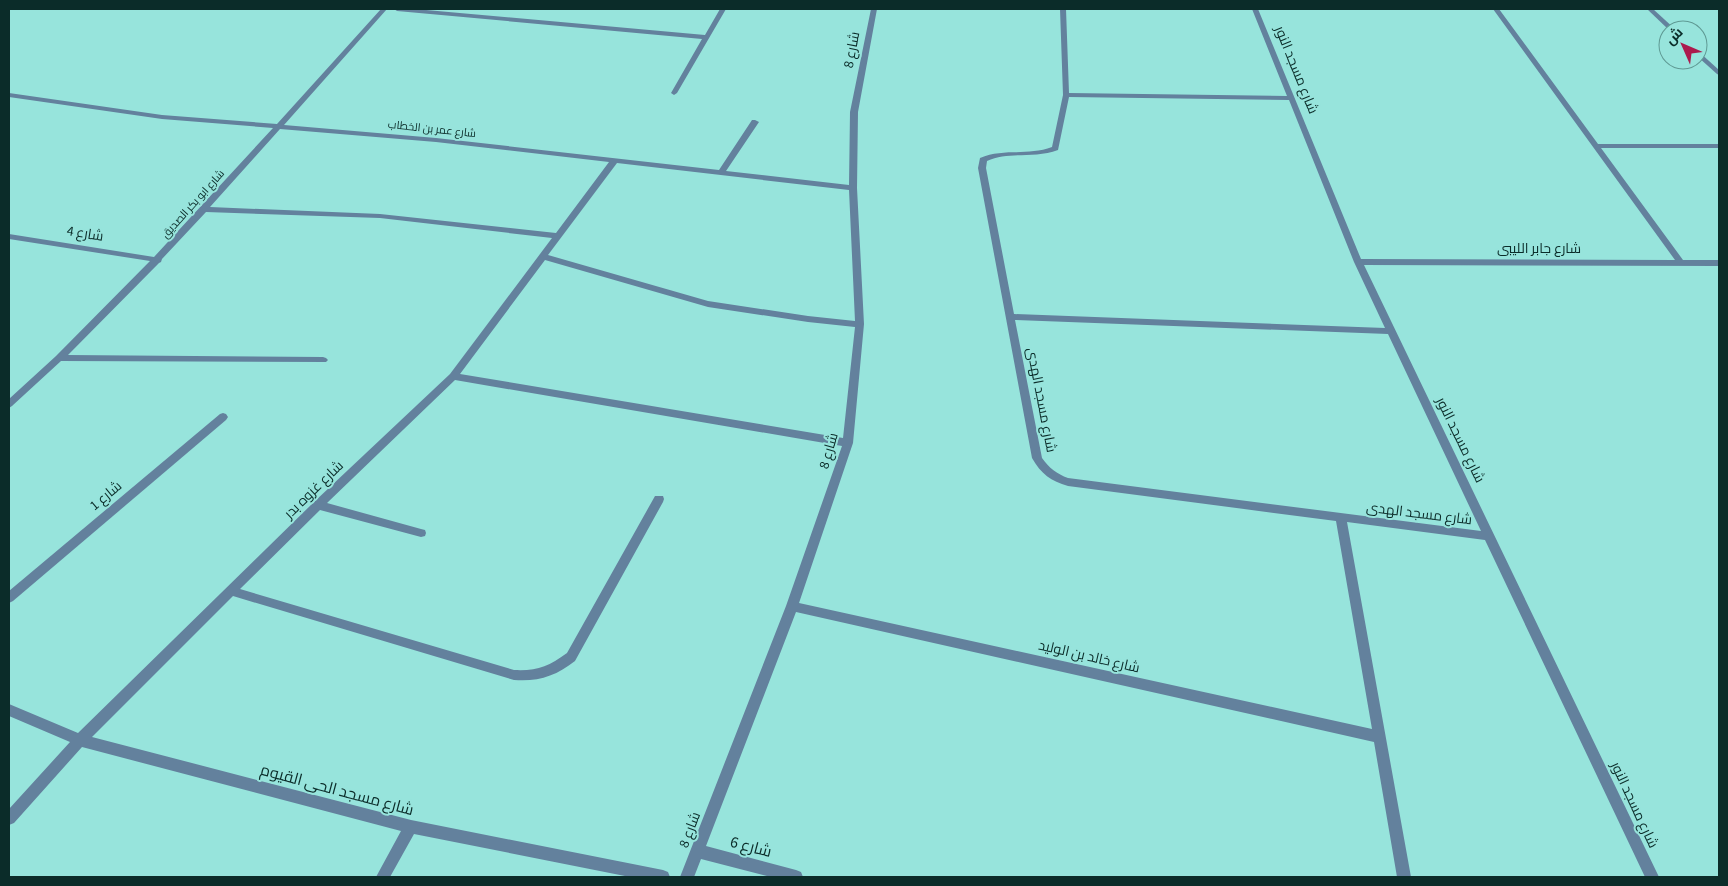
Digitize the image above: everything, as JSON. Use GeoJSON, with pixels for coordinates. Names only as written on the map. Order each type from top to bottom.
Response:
{"type":"FeatureCollection","features":[{"type":"Feature","properties":{"kind":"street","name":"شارع ابو بكر الصديق"},"geometry":{"type":"LineString","coordinates":[[9,404],[60,358],[158,260],[384,9]]}},
{"type":"Feature","properties":{"kind":"street"},"geometry":{"type":"LineString","coordinates":[[397,9],[706,37]]}},
{"type":"Feature","properties":{"kind":"street"},"geometry":{"type":"LineString","coordinates":[[674,93],[723,9]]}},
{"type":"Feature","properties":{"kind":"street","name":"شارع 8"},"geometry":{"type":"LineString","coordinates":[[687,877],[792,606],[848,443],[860,324],[853,188],[854,112],[874,9]]}},
{"type":"Feature","properties":{"kind":"street","name":"شارع مسجد الهدى"},"geometry":{"type":"LineString","coordinates":[[1063,9],[1066,95],[1055,148],[1046,153],[991,155],[983,160],[982,168],[1037,458],[1043,470],[1054,478],[1068,482],[1489,536]]}},
{"type":"Feature","properties":{"kind":"street","name":"شارع مسجد النور"},"geometry":{"type":"LineString","coordinates":[[1255,9],[1358,262],[1652,877]]}},
{"type":"Feature","properties":{"kind":"street"},"geometry":{"type":"LineString","coordinates":[[1496,9],[1681,263]]}},
{"type":"Feature","properties":{"kind":"street"},"geometry":{"type":"LineString","coordinates":[[1650,9],[1662,20]]}},
{"type":"Feature","properties":{"kind":"street"},"geometry":{"type":"LineString","coordinates":[[1708,63],[1719,73]]}},
{"type":"Feature","properties":{"kind":"street","name":"شارع عمر بن الخطاب"},"geometry":{"type":"LineString","coordinates":[[9,95],[162,118],[276,128],[357,132],[853,188]]}},
{"type":"Feature","properties":{"kind":"street"},"geometry":{"type":"LineString","coordinates":[[1066,95],[1292,98]]}},
{"type":"Feature","properties":{"kind":"street"},"geometry":{"type":"LineString","coordinates":[[722,172],[755,122]]}},
{"type":"Feature","properties":{"kind":"street"},"geometry":{"type":"LineString","coordinates":[[1596,146],[1719,146]]}},
{"type":"Feature","properties":{"kind":"street","name":"شارع غزوه بدر"},"geometry":{"type":"LineString","coordinates":[[9,818],[80,740],[318,505],[453,376],[615,160]]}},
{"type":"Feature","properties":{"kind":"street"},"geometry":{"type":"LineString","coordinates":[[203,209],[380,216],[559,236]]}},
{"type":"Feature","properties":{"kind":"street","name":"شارع 4"},"geometry":{"type":"LineString","coordinates":[[9,236],[158,260]]}},
{"type":"Feature","properties":{"kind":"street"},"geometry":{"type":"LineString","coordinates":[[544,256],[708,304],[808,319],[860,324]]}},
{"type":"Feature","properties":{"kind":"street","name":"شارع جابر الليبى"},"geometry":{"type":"LineString","coordinates":[[1358,262],[1719,263]]}},
{"type":"Feature","properties":{"kind":"street"},"geometry":{"type":"LineString","coordinates":[[1010,317],[1391,331]]}},
{"type":"Feature","properties":{"kind":"street"},"geometry":{"type":"LineString","coordinates":[[60,358],[323,360]]}},
{"type":"Feature","properties":{"kind":"street"},"geometry":{"type":"LineString","coordinates":[[453,376],[848,443]]}},
{"type":"Feature","properties":{"kind":"street","name":"شارع 1"},"geometry":{"type":"LineString","coordinates":[[9,598],[223,417]]}},
{"type":"Feature","properties":{"kind":"street"},"geometry":{"type":"LineString","coordinates":[[231,591],[514,675],[534,677],[554,670],[571,657],[660,499]]}},
{"type":"Feature","properties":{"kind":"street"},"geometry":{"type":"LineString","coordinates":[[318,505],[421,533]]}},
{"type":"Feature","properties":{"kind":"street"},"geometry":{"type":"LineString","coordinates":[[1341,518],[1404,877]]}},
{"type":"Feature","properties":{"kind":"street","name":"شارع خالد بن الوليد"},"geometry":{"type":"LineString","coordinates":[[792,606],[1380,737]]}},
{"type":"Feature","properties":{"kind":"street","name":"شارع مسجد الحى القيوم"},"geometry":{"type":"LineString","coordinates":[[9,710],[80,740],[411,827],[663,877]]}},
{"type":"Feature","properties":{"kind":"street"},"geometry":{"type":"LineString","coordinates":[[383,877],[411,827]]}},
{"type":"Feature","properties":{"kind":"street","name":"شارع 6"},"geometry":{"type":"LineString","coordinates":[[697,851],[796,877]]}}]}
